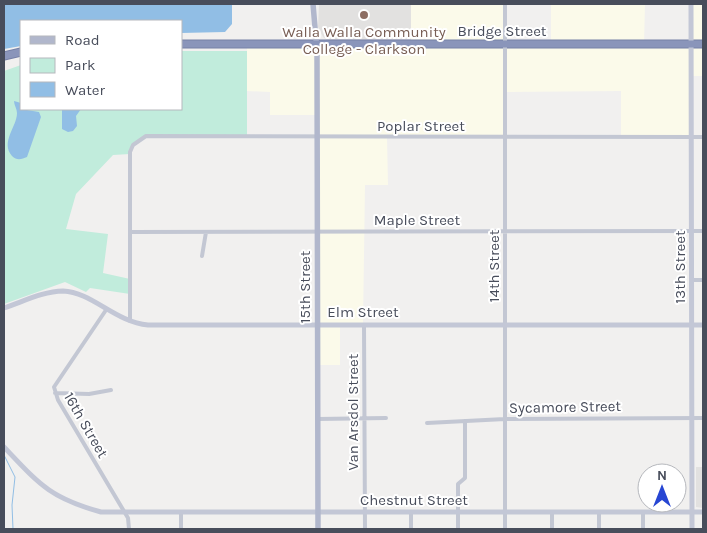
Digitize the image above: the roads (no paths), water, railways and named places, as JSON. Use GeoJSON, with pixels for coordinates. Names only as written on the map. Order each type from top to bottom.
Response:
{"type":"FeatureCollection","features":[{"type":"Feature","properties":{"kind":"highway","name":"Bridge Street"},"geometry":{"type":"LineString","coordinates":[[182,44],[703,44]]}},
{"type":"Feature","properties":{"kind":"highway"},"geometry":{"type":"LineString","coordinates":[[4,56],[20,52]]}},
{"type":"Feature","properties":{"kind":"main road","name":"15th Street"},"geometry":{"type":"LineString","coordinates":[[312,4],[317,44],[318,529]]}},
{"type":"Feature","properties":{"kind":"main road","name":"13th Street"},"geometry":{"type":"LineString","coordinates":[[691,4],[692,529]]}},
{"type":"Feature","properties":{"kind":"main road","name":"Elm Street"},"geometry":{"type":"LineString","coordinates":[[4,308],[62,291],[78,294],[130,322],[148,325],[703,325]]}},
{"type":"Feature","properties":{"kind":"main road","name":"Chestnut Street"},"geometry":{"type":"LineString","coordinates":[[4,447],[52,494],[61,499],[101,512],[637,512]]}},
{"type":"Feature","properties":{"kind":"main road","name":"Chestnut Street"},"geometry":{"type":"LineString","coordinates":[[687,512],[703,512]]}},
{"type":"Feature","properties":{"kind":"street","name":"14th Street"},"geometry":{"type":"LineString","coordinates":[[505,4],[505,529]]}},
{"type":"Feature","properties":{"kind":"street","name":"Poplar Street"},"geometry":{"type":"LineString","coordinates":[[130,232],[130,152],[133,145],[139,139],[146,136],[318,138],[703,137]]}},
{"type":"Feature","properties":{"kind":"street","name":"Maple Street"},"geometry":{"type":"LineString","coordinates":[[130,232],[703,231]]}},
{"type":"Feature","properties":{"kind":"street"},"geometry":{"type":"LineString","coordinates":[[130,232],[130,322]]}},
{"type":"Feature","properties":{"kind":"street"},"geometry":{"type":"LineString","coordinates":[[202,256],[206,232]]}},
{"type":"Feature","properties":{"kind":"street"},"geometry":{"type":"LineString","coordinates":[[692,280],[703,280]]}},
{"type":"Feature","properties":{"kind":"street","name":"16th Street"},"geometry":{"type":"LineString","coordinates":[[106,310],[54,387],[55,393],[128,518],[129,529]]}},
{"type":"Feature","properties":{"kind":"street","name":"Van Arsdol Street"},"geometry":{"type":"LineString","coordinates":[[364,325],[365,529]]}},
{"type":"Feature","properties":{"kind":"street"},"geometry":{"type":"LineString","coordinates":[[55,393],[89,394],[111,390]]}},
{"type":"Feature","properties":{"kind":"street"},"geometry":{"type":"LineString","coordinates":[[318,419],[386,418]]}},
{"type":"Feature","properties":{"kind":"street","name":"Sycamore Street"},"geometry":{"type":"LineString","coordinates":[[427,422],[506,419],[703,418]]}},
{"type":"Feature","properties":{"kind":"street"},"geometry":{"type":"LineString","coordinates":[[458,529],[458,484],[465,478],[465,421]]}},
{"type":"Feature","properties":{"kind":"street"},"geometry":{"type":"LineString","coordinates":[[54,492],[101,512]]}},
{"type":"Feature","properties":{"kind":"street"},"geometry":{"type":"LineString","coordinates":[[181,512],[181,529]]}},
{"type":"Feature","properties":{"kind":"street"},"geometry":{"type":"LineString","coordinates":[[411,512],[411,529]]}},
{"type":"Feature","properties":{"kind":"street"},"geometry":{"type":"LineString","coordinates":[[552,512],[552,529]]}},
{"type":"Feature","properties":{"kind":"street"},"geometry":{"type":"LineString","coordinates":[[599,512],[599,529]]}},
{"type":"Feature","properties":{"kind":"street"},"geometry":{"type":"LineString","coordinates":[[643,513],[643,529]]}},
{"type":"Feature","properties":{"kind":"water"},"geometry":{"type":"Polygon","coordinates":[[[4,4],[232,4],[232,24],[225,32],[182,33],[182,20],[20,20],[20,46],[4,49],[4,4]]]}},
{"type":"Feature","properties":{"kind":"water"},"geometry":{"type":"Polygon","coordinates":[[[14,101],[20,103],[20,110],[39,112],[41,117],[27,157],[20,159],[12,156],[8,145],[17,112],[14,101]]]}},
{"type":"Feature","properties":{"kind":"water"},"geometry":{"type":"Polygon","coordinates":[[[62,110],[80,110],[76,116],[77,126],[73,131],[68,132],[62,129],[62,110]]]}},
{"type":"Feature","properties":{"kind":"waterway"},"geometry":{"type":"LineString","coordinates":[[4,455],[15,477],[12,505],[13,529]]}},
{"type":"Feature","properties":{"kind":"place","name":"Walla Walla Community College - Clarkson"},"geometry":{"type":"Point","coordinates":[364,15]}}]}
